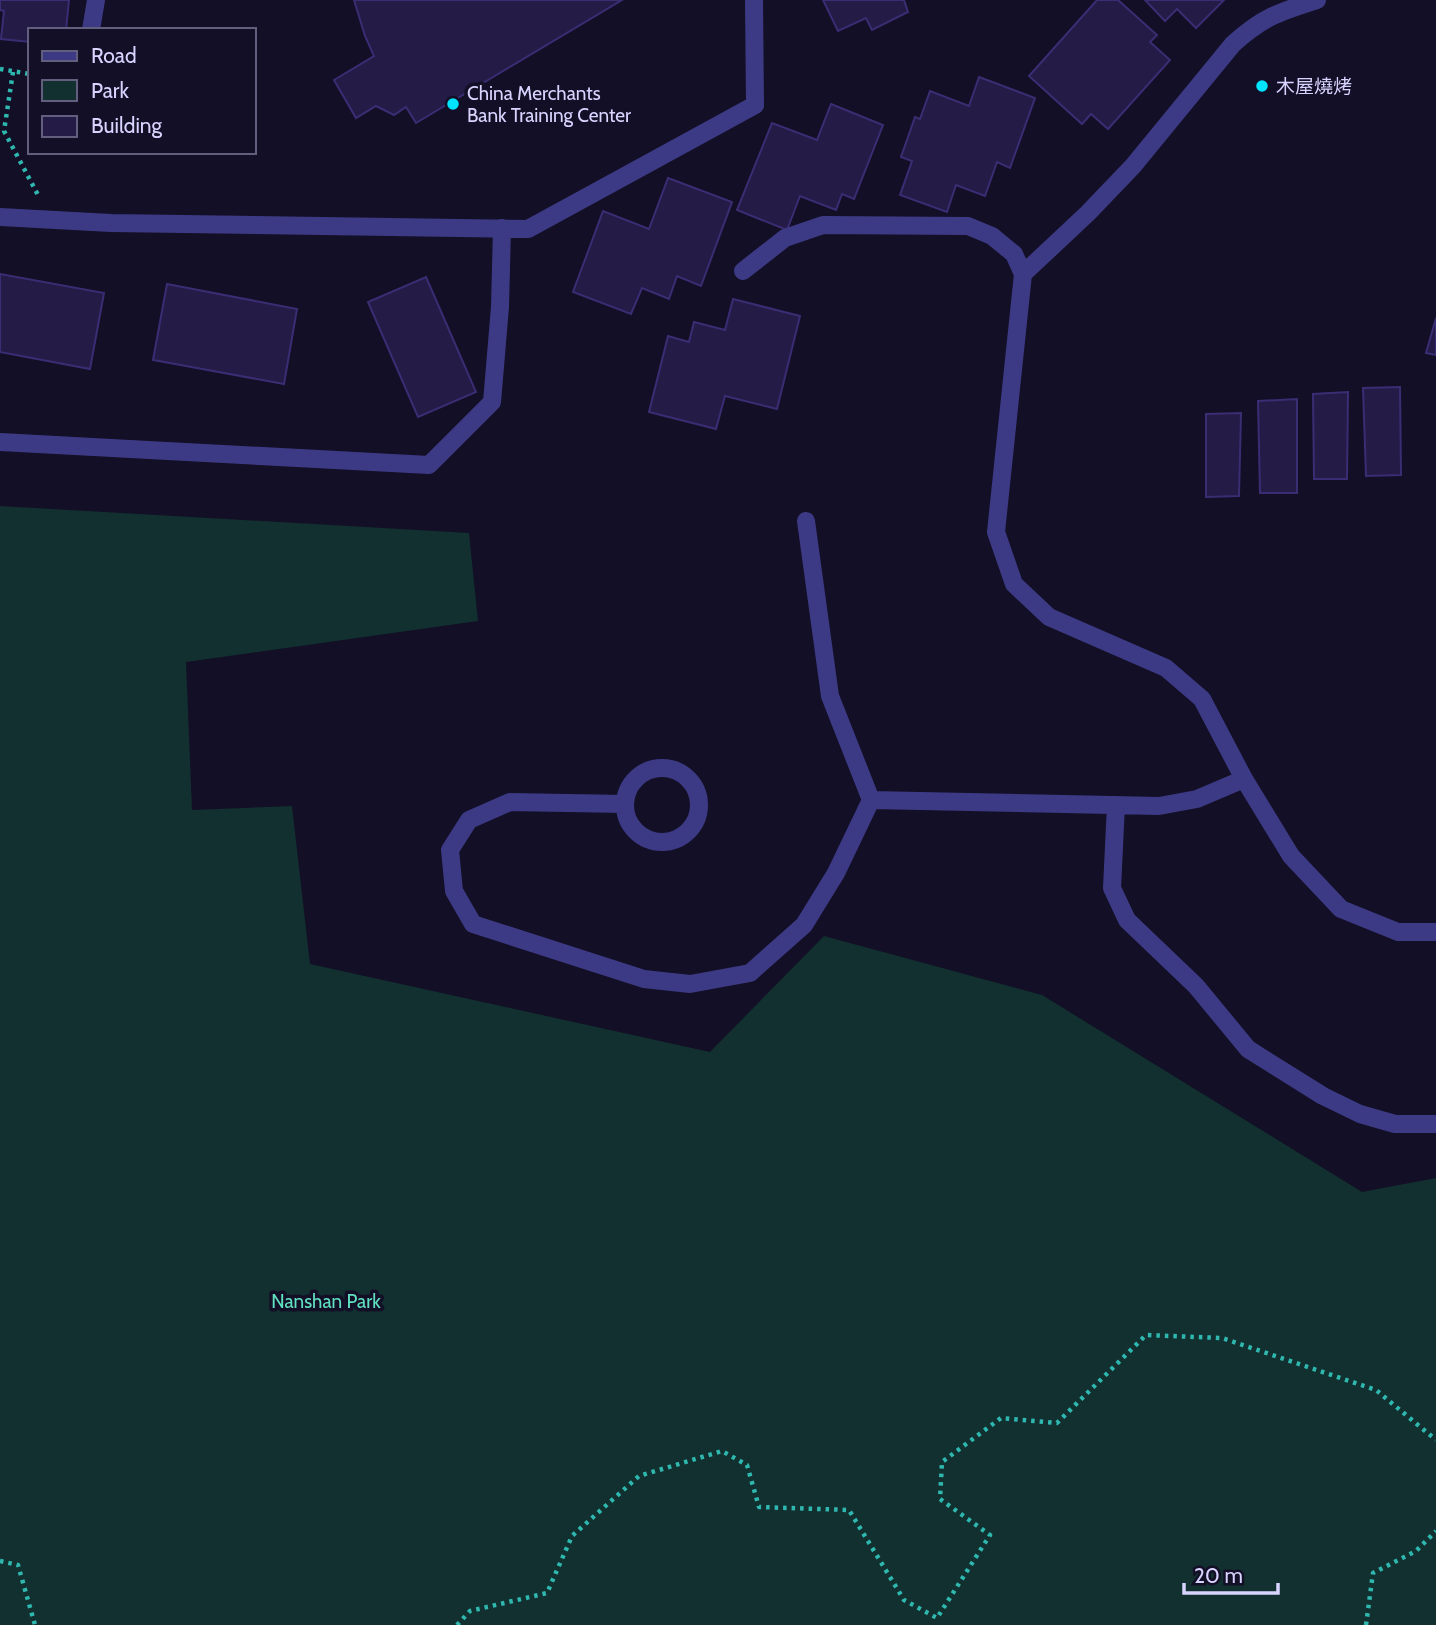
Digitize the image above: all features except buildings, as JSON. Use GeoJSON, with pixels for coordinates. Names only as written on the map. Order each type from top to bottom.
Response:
{"type":"FeatureCollection","features":[{"type":"Feature","properties":{"kind":"street"},"geometry":{"type":"LineString","coordinates":[[91,28],[96,0]]}},
{"type":"Feature","properties":{"kind":"street"},"geometry":{"type":"LineString","coordinates":[[0,217],[528,229],[755,105],[754,0]]}},
{"type":"Feature","properties":{"kind":"street"},"geometry":{"type":"LineString","coordinates":[[1023,274],[1133,166],[1233,44],[1252,27],[1274,14],[1317,0]]}},
{"type":"Feature","properties":{"kind":"street"},"geometry":{"type":"LineString","coordinates":[[743,271],[785,238],[823,225],[968,226],[992,236],[1014,254],[1023,274],[996,532],[1014,584],[1049,617],[1166,668],[1202,699],[1244,779],[1291,856],[1341,909],[1398,932],[1436,932]]}},
{"type":"Feature","properties":{"kind":"street"},"geometry":{"type":"LineString","coordinates":[[0,442],[429,465],[492,402],[500,307],[502,228]]}},
{"type":"Feature","properties":{"kind":"street"},"geometry":{"type":"LineString","coordinates":[[625,804],[510,802],[469,820],[450,850],[454,891],[472,924],[644,979],[690,984],[750,973],[804,925],[836,873],[870,800],[830,696],[806,521]]}},
{"type":"Feature","properties":{"kind":"street"},"geometry":{"type":"LineString","coordinates":[[661,768],[673,769],[683,775],[692,784],[699,801],[698,813],[687,832],[677,839],[664,842],[652,841],[639,834],[630,824],[625,804],[635,779],[649,770],[661,768]]}},
{"type":"Feature","properties":{"kind":"street"},"geometry":{"type":"LineString","coordinates":[[870,800],[1159,806],[1197,799],[1244,779]]}},
{"type":"Feature","properties":{"kind":"street"},"geometry":{"type":"LineString","coordinates":[[1116,805],[1112,888],[1127,920],[1196,986],[1248,1049],[1323,1096],[1360,1114],[1395,1124],[1436,1124]]}},
{"type":"Feature","properties":{"kind":"path"},"geometry":{"type":"LineString","coordinates":[[0,69],[28,74]]}},
{"type":"Feature","properties":{"kind":"path"},"geometry":{"type":"LineString","coordinates":[[13,72],[4,131],[51,220]]}},
{"type":"Feature","properties":{"kind":"path"},"geometry":{"type":"LineString","coordinates":[[457,1625],[470,1611],[547,1593],[572,1536],[639,1476],[722,1451],[747,1465],[759,1507],[849,1510],[904,1600],[937,1618],[990,1535],[940,1499],[942,1462],[1001,1418],[1057,1423],[1146,1335],[1222,1338],[1376,1390],[1436,1440]]}},
{"type":"Feature","properties":{"kind":"path"},"geometry":{"type":"LineString","coordinates":[[1366,1625],[1373,1573],[1416,1551],[1436,1531]]}},
{"type":"Feature","properties":{"kind":"path"},"geometry":{"type":"LineString","coordinates":[[0,1561],[18,1565],[36,1625]]}},
{"type":"Feature","properties":{"kind":"green space","name":"Nanshan Park"},"geometry":{"type":"Polygon","coordinates":[[[0,506],[469,533],[478,621],[186,662],[192,810],[292,806],[310,964],[710,1052],[824,936],[1042,995],[1362,1192],[1436,1178],[1436,1625],[0,1625],[0,506]]]}},
{"type":"Feature","properties":{"kind":"place","name":"木屋燒烤"},"geometry":{"type":"Point","coordinates":[1262,86]}},
{"type":"Feature","properties":{"kind":"place","name":"China Merchants Bank Training Center"},"geometry":{"type":"Point","coordinates":[453,104]}}]}
